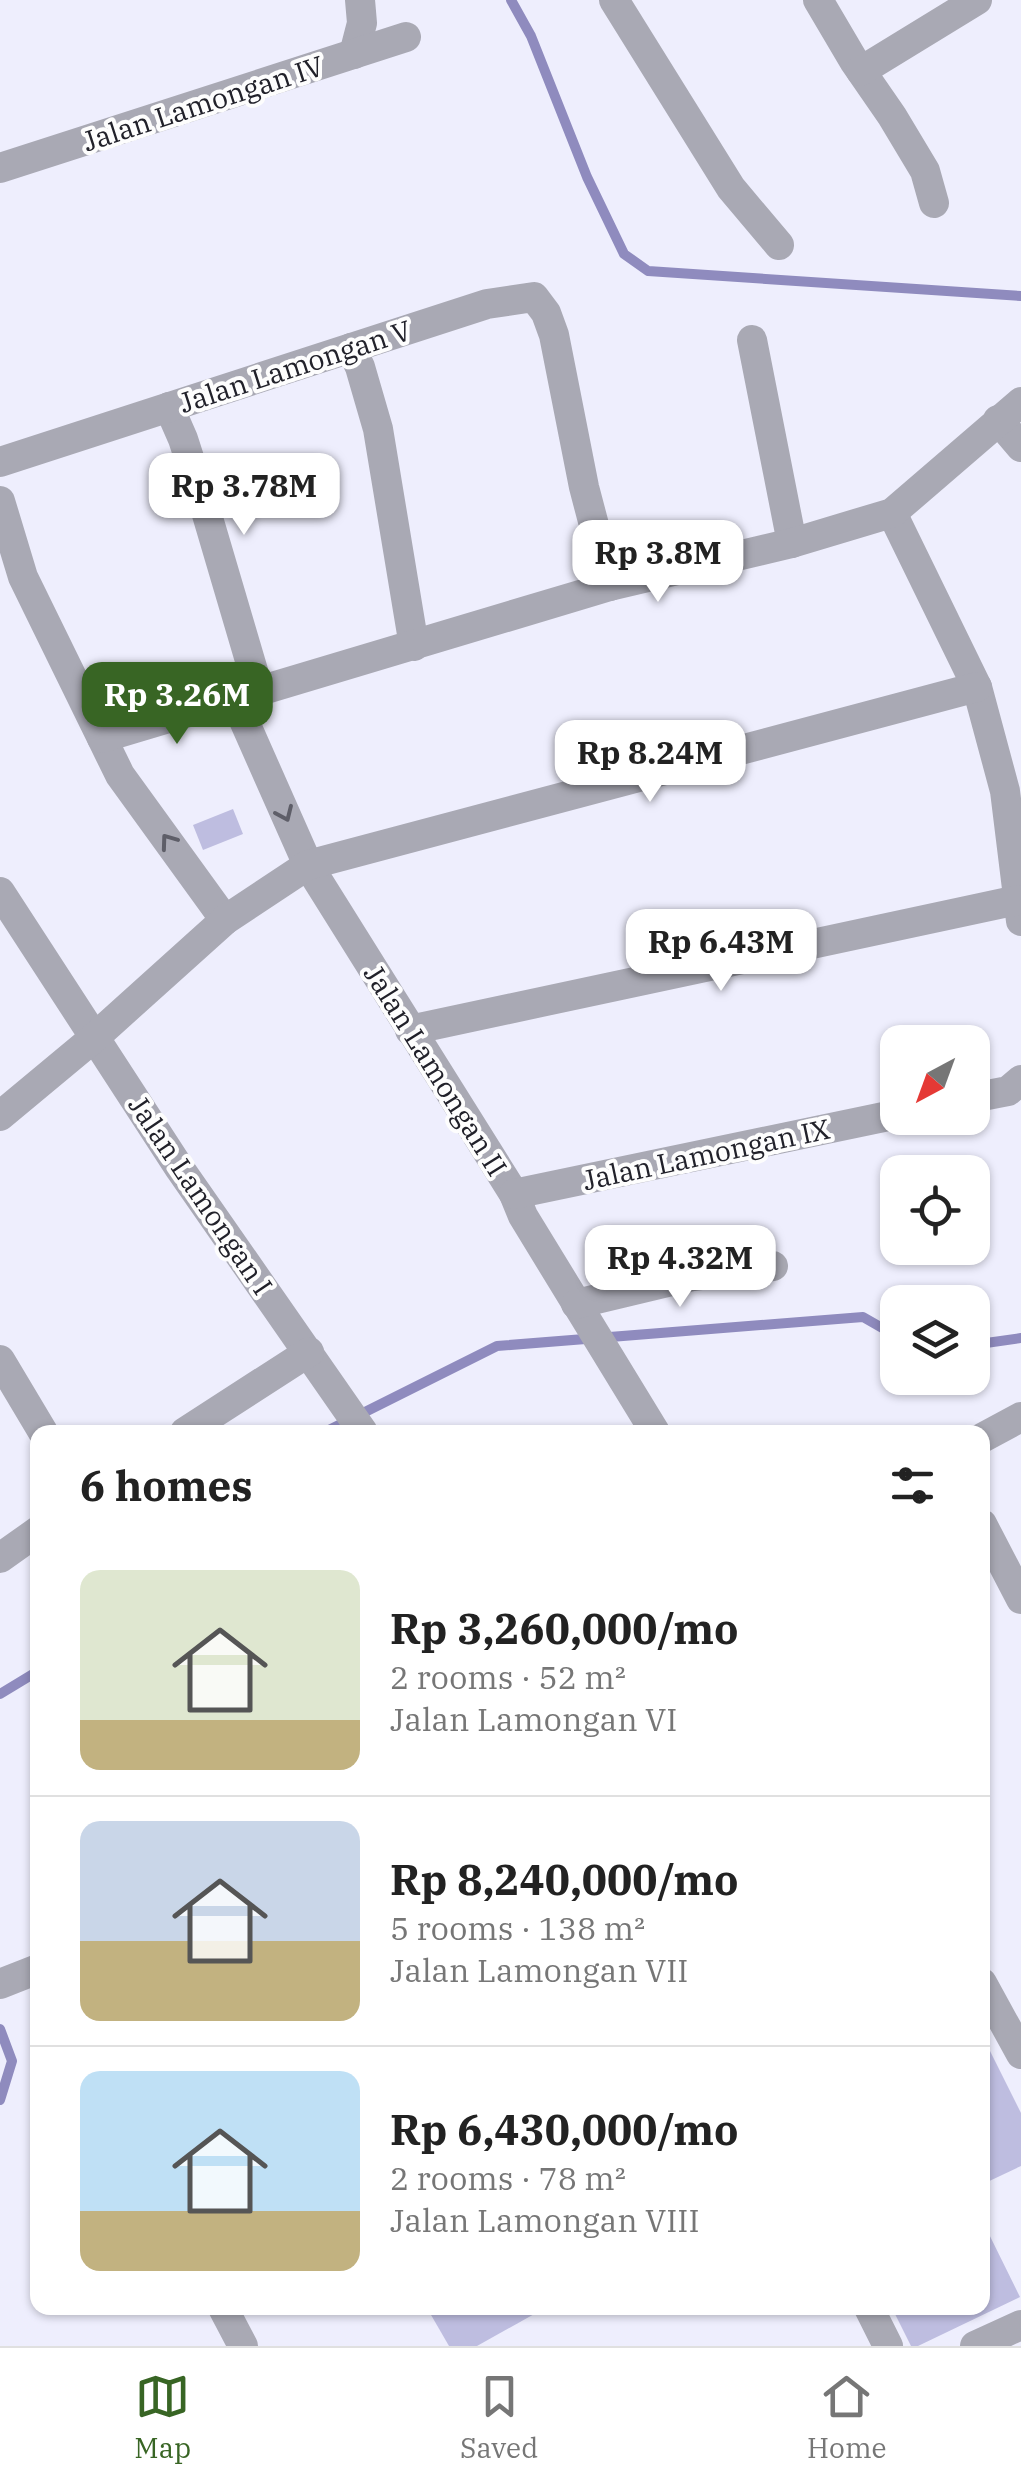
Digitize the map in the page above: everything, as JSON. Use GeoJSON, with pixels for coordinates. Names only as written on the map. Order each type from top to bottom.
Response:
{"type":"FeatureCollection","features":[{"type":"Feature","properties":{"kind":"street"},"geometry":{"type":"LineString","coordinates":[[354,54],[362,23],[360,0]]}},
{"type":"Feature","properties":{"kind":"street"},"geometry":{"type":"LineString","coordinates":[[614,0],[731,188],[780,245]]}},
{"type":"Feature","properties":{"kind":"street"},"geometry":{"type":"LineString","coordinates":[[818,0],[925,170],[934,203]]}},
{"type":"Feature","properties":{"kind":"street"},"geometry":{"type":"LineString","coordinates":[[861,71],[978,0]]}},
{"type":"Feature","properties":{"kind":"street","name":"Jalan Lamongan IV"},"geometry":{"type":"LineString","coordinates":[[0,168],[406,37]]}},
{"type":"Feature","properties":{"kind":"street","name":"Jalan Lamongan V"},"geometry":{"type":"LineString","coordinates":[[0,462],[487,304],[534,297],[546,313],[554,335],[581,472],[610,586]]}},
{"type":"Feature","properties":{"kind":"street"},"geometry":{"type":"LineString","coordinates":[[752,340],[792,543]]}},
{"type":"Feature","properties":{"kind":"street"},"geometry":{"type":"LineString","coordinates":[[350,348],[360,366],[378,429],[414,646]]}},
{"type":"Feature","properties":{"kind":"street","name":"Jalan Lamongan II"},"geometry":{"type":"LineString","coordinates":[[168,407],[203,501],[246,695],[308,865],[514,1194],[523,1216],[651,1425]]}},
{"type":"Feature","properties":{"kind":"street"},"geometry":{"type":"LineString","coordinates":[[102,738],[610,586],[792,543],[892,513],[1010,411],[1021,447]]}},
{"type":"Feature","properties":{"kind":"street"},"geometry":{"type":"LineString","coordinates":[[0,501],[12,584],[120,775],[225,920]]}},
{"type":"Feature","properties":{"kind":"street"},"geometry":{"type":"LineString","coordinates":[[410,1030],[1020,910],[1005,791],[977,687],[892,513]]}},
{"type":"Feature","properties":{"kind":"street"},"geometry":{"type":"LineString","coordinates":[[0,1116],[225,920],[308,865],[977,687]]}},
{"type":"Feature","properties":{"kind":"street","name":"Jalan Lamongan I"},"geometry":{"type":"LineString","coordinates":[[0,892],[180,1169],[359,1425]]}},
{"type":"Feature","properties":{"kind":"street"},"geometry":{"type":"LineString","coordinates":[[990,1092],[1014,1085]]}},
{"type":"Feature","properties":{"kind":"street","name":"Jalan Lamongan IX"},"geometry":{"type":"LineString","coordinates":[[514,1194],[880,1118]]}},
{"type":"Feature","properties":{"kind":"street"},"geometry":{"type":"LineString","coordinates":[[576,1304],[693,1276],[773,1266]]}},
{"type":"Feature","properties":{"kind":"street"},"geometry":{"type":"LineString","coordinates":[[196,1425],[309,1352]]}},
{"type":"Feature","properties":{"kind":"street"},"geometry":{"type":"LineString","coordinates":[[0,1360],[39,1425]]}},
{"type":"Feature","properties":{"kind":"street"},"geometry":{"type":"LineString","coordinates":[[990,1434],[1021,1417]]}},
{"type":"Feature","properties":{"kind":"street"},"geometry":{"type":"LineString","coordinates":[[0,1558],[30,1537]]}},
{"type":"Feature","properties":{"kind":"street"},"geometry":{"type":"LineString","coordinates":[[990,1539],[1021,1599]]}},
{"type":"Feature","properties":{"kind":"street"},"geometry":{"type":"LineString","coordinates":[[0,1984],[30,1971]]}},
{"type":"Feature","properties":{"kind":"street"},"geometry":{"type":"LineString","coordinates":[[990,1996],[1018,2041]]}},
{"type":"Feature","properties":{"kind":"street"},"geometry":{"type":"LineString","coordinates":[[228,2315],[243,2346]]}},
{"type":"Feature","properties":{"kind":"street"},"geometry":{"type":"LineString","coordinates":[[872,2315],[888,2346]]}},
{"type":"Feature","properties":{"kind":"street"},"geometry":{"type":"LineString","coordinates":[[975,2346],[1021,2325]]}},
{"type":"Feature","properties":{"kind":"shaded area"},"geometry":{"type":"Polygon","coordinates":[[[233,809],[243,834],[203,850],[193,825],[233,809]]]}},
{"type":"Feature","properties":{"kind":"shaded area"},"geometry":{"type":"Polygon","coordinates":[[[990,2051],[1021,2113],[1021,2166],[990,2181],[990,2051]]]}},
{"type":"Feature","properties":{"kind":"shaded area"},"geometry":{"type":"Polygon","coordinates":[[[990,2236],[1020,2297],[990,2311],[990,2236]]]}},
{"type":"Feature","properties":{"kind":"shaded area"},"geometry":{"type":"Polygon","coordinates":[[[431,2315],[532,2315],[477,2346],[449,2346],[431,2315]]]}},
{"type":"Feature","properties":{"kind":"shaded area"},"geometry":{"type":"Polygon","coordinates":[[[896,2315],[983,2315],[918,2346],[911,2346],[896,2315]]]}},
{"type":"Feature","properties":{"kind":"waterway"},"geometry":{"type":"LineString","coordinates":[[511,0],[531,36],[587,177],[624,254],[648,271],[1021,296]]}},
{"type":"Feature","properties":{"kind":"waterway"},"geometry":{"type":"LineString","coordinates":[[339,1425],[497,1346],[863,1317],[880,1327]]}},
{"type":"Feature","properties":{"kind":"waterway"},"geometry":{"type":"LineString","coordinates":[[990,1342],[1021,1338]]}},
{"type":"Feature","properties":{"kind":"waterway"},"geometry":{"type":"LineString","coordinates":[[0,1694],[30,1676]]}},
{"type":"Feature","properties":{"kind":"waterway"},"geometry":{"type":"LineString","coordinates":[[0,2029],[12,2061],[0,2100]]}}]}
